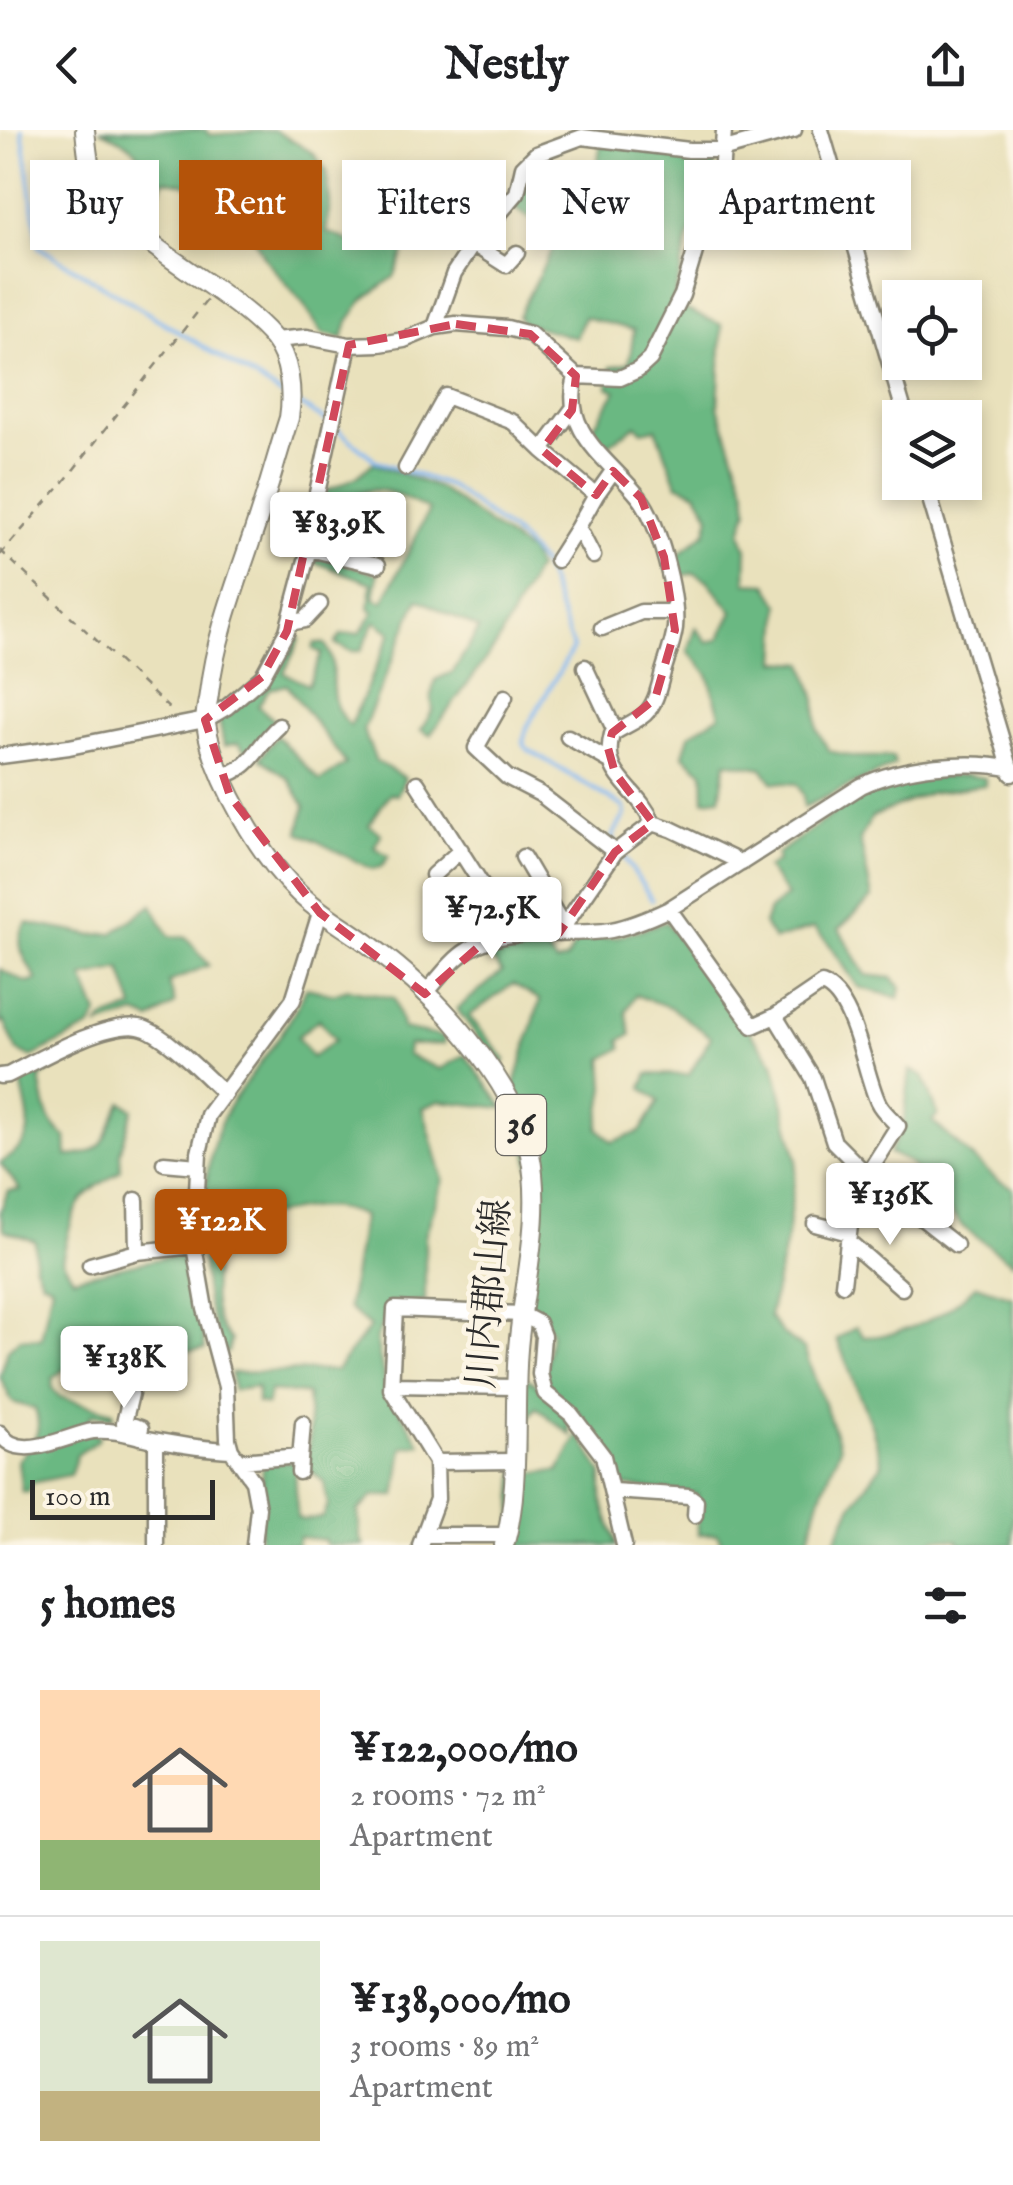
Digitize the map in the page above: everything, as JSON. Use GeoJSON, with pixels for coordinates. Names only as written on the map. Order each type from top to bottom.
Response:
{"type":"FeatureCollection","features":[{"type":"Feature","properties":{"kind":"main road"},"geometry":{"type":"LineString","coordinates":[[85,130],[90,168],[105,199],[135,229],[274,340]]}},
{"type":"Feature","properties":{"kind":"main road","name":"川内郡山線"},"geometry":{"type":"LineString","coordinates":[[274,340],[289,375],[291,406],[217,639],[195,722],[230,796],[295,890],[320,913],[372,946],[406,974],[475,1049],[502,1087],[520,1124],[530,1154],[533,1211],[514,1387],[506,1540]]}},
{"type":"Feature","properties":{"kind":"street"},"geometry":{"type":"LineString","coordinates":[[274,340],[307,337],[350,344],[404,340],[435,327],[456,324],[507,328],[530,334],[576,376],[620,378],[638,370],[650,359],[682,295],[721,178],[724,130]]}},
{"type":"Feature","properties":{"kind":"street"},"geometry":{"type":"LineString","coordinates":[[506,207],[518,193],[523,167],[536,154],[582,136],[603,134],[689,150],[721,150],[794,130]]}},
{"type":"Feature","properties":{"kind":"street"},"geometry":{"type":"LineString","coordinates":[[821,130],[901,400]]}},
{"type":"Feature","properties":{"kind":"street"},"geometry":{"type":"LineString","coordinates":[[435,327],[454,273],[469,250]]}},
{"type":"Feature","properties":{"kind":"street"},"geometry":{"type":"LineString","coordinates":[[482,250],[506,265],[517,253]]}},
{"type":"Feature","properties":{"kind":"street"},"geometry":{"type":"LineString","coordinates":[[0,756],[195,722],[227,707],[262,676],[289,623],[317,518],[317,493],[350,344]]}},
{"type":"Feature","properties":{"kind":"street"},"geometry":{"type":"LineString","coordinates":[[576,376],[572,410],[588,442],[641,498],[664,556],[675,612],[674,630],[655,699],[644,714],[615,732],[608,760],[615,773],[636,793],[652,823],[671,828],[742,863]]}},
{"type":"Feature","properties":{"kind":"street"},"geometry":{"type":"LineString","coordinates":[[406,468],[446,396],[513,422],[596,496]]}},
{"type":"Feature","properties":{"kind":"street"},"geometry":{"type":"LineString","coordinates":[[542,450],[572,410]]}},
{"type":"Feature","properties":{"kind":"street"},"geometry":{"type":"LineString","coordinates":[[557,560],[613,471]]}},
{"type":"Feature","properties":{"kind":"street"},"geometry":{"type":"LineString","coordinates":[[425,994],[464,952],[485,941],[514,934],[610,930],[669,909],[861,786],[886,774],[918,767],[1011,771],[930,500]]}},
{"type":"Feature","properties":{"kind":"street"},"geometry":{"type":"LineString","coordinates":[[578,527],[594,556]]}},
{"type":"Feature","properties":{"kind":"street"},"geometry":{"type":"LineString","coordinates":[[309,548],[378,565]]}},
{"type":"Feature","properties":{"kind":"street"},"geometry":{"type":"LineString","coordinates":[[289,623],[304,620],[320,604]]}},
{"type":"Feature","properties":{"kind":"street"},"geometry":{"type":"LineString","coordinates":[[602,628],[642,612],[675,612]]}},
{"type":"Feature","properties":{"kind":"street"},"geometry":{"type":"LineString","coordinates":[[585,667],[615,732]]}},
{"type":"Feature","properties":{"kind":"street"},"geometry":{"type":"LineString","coordinates":[[505,696],[476,748],[507,777],[540,794],[617,850]]}},
{"type":"Feature","properties":{"kind":"street"},"geometry":{"type":"LineString","coordinates":[[222,776],[241,771],[264,739],[279,726]]}},
{"type":"Feature","properties":{"kind":"street"},"geometry":{"type":"LineString","coordinates":[[568,737],[608,760]]}},
{"type":"Feature","properties":{"kind":"street"},"geometry":{"type":"LineString","coordinates":[[417,783],[514,934]]}},
{"type":"Feature","properties":{"kind":"street"},"geometry":{"type":"LineString","coordinates":[[562,930],[617,850],[652,823]]}},
{"type":"Feature","properties":{"kind":"street"},"geometry":{"type":"LineString","coordinates":[[433,875],[461,850]]}},
{"type":"Feature","properties":{"kind":"street"},"geometry":{"type":"LineString","coordinates":[[522,856],[562,930]]}},
{"type":"Feature","properties":{"kind":"street"},"geometry":{"type":"LineString","coordinates":[[669,909],[753,1026],[822,984],[831,987],[852,1022],[879,1106],[898,1126],[854,1200],[842,1284]]}},
{"type":"Feature","properties":{"kind":"street"},"geometry":{"type":"LineString","coordinates":[[254,1545],[258,1508],[252,1481],[235,1455],[226,1386],[204,1309],[194,1246],[198,1166],[208,1116],[294,1000],[320,913]]}},
{"type":"Feature","properties":{"kind":"street"},"geometry":{"type":"LineString","coordinates":[[774,1016],[814,1078],[834,1142],[867,1175],[956,1245]]}},
{"type":"Feature","properties":{"kind":"street"},"geometry":{"type":"LineString","coordinates":[[0,1076],[70,1043],[122,1027],[140,1027],[155,1034],[225,1094]]}},
{"type":"Feature","properties":{"kind":"street"},"geometry":{"type":"LineString","coordinates":[[164,1163],[198,1166]]}},
{"type":"Feature","properties":{"kind":"street"},"geometry":{"type":"LineString","coordinates":[[136,1200],[137,1252]]}},
{"type":"Feature","properties":{"kind":"street"},"geometry":{"type":"LineString","coordinates":[[815,1224],[849,1237],[902,1288]]}},
{"type":"Feature","properties":{"kind":"street"},"geometry":{"type":"LineString","coordinates":[[90,1265],[137,1252],[194,1246]]}},
{"type":"Feature","properties":{"kind":"street"},"geometry":{"type":"LineString","coordinates":[[506,1540],[422,1540],[437,1499],[436,1462],[392,1385],[394,1309],[521,1314],[538,1323],[542,1336],[540,1374],[545,1393],[571,1414],[602,1456],[624,1545]]}},
{"type":"Feature","properties":{"kind":"street"},"geometry":{"type":"LineString","coordinates":[[392,1385],[514,1387]]}},
{"type":"Feature","properties":{"kind":"street"},"geometry":{"type":"LineString","coordinates":[[131,1394],[124,1423],[141,1428],[139,1437]]}},
{"type":"Feature","properties":{"kind":"street"},"geometry":{"type":"LineString","coordinates":[[299,1472],[303,1424]]}},
{"type":"Feature","properties":{"kind":"street"},"geometry":{"type":"LineString","coordinates":[[0,1432],[4,1440],[16,1446],[42,1446],[109,1430],[235,1455],[300,1456]]}},
{"type":"Feature","properties":{"kind":"street"},"geometry":{"type":"LineString","coordinates":[[156,1441],[156,1545]]}},
{"type":"Feature","properties":{"kind":"street"},"geometry":{"type":"LineString","coordinates":[[436,1462],[513,1461]]}},
{"type":"Feature","properties":{"kind":"street"},"geometry":{"type":"LineString","coordinates":[[613,1491],[689,1496],[696,1502],[695,1515]]}},
{"type":"Feature","properties":{"kind":"path"},"geometry":{"type":"LineString","coordinates":[[195,722],[1,552],[63,482],[214,290]]}},
{"type":"Feature","properties":{"kind":"highlighted area"},"geometry":{"type":"Polygon","coordinates":[[[456,324],[530,334],[576,376],[572,410],[542,450],[596,495],[613,471],[641,498],[664,557],[675,630],[655,699],[612,733],[608,748],[615,773],[653,823],[615,852],[559,933],[485,941],[425,994],[320,913],[230,796],[205,720],[262,677],[287,631],[349,345],[456,324]]]}},
{"type":"Feature","properties":{"kind":"green space"},"geometry":{"type":"Polygon","coordinates":[[[99,130],[206,130],[209,135],[274,130],[318,160],[179,160],[179,183],[164,180],[159,192],[159,160],[141,160],[125,143],[99,130]]]}},
{"type":"Feature","properties":{"kind":"green space"},"geometry":{"type":"Polygon","coordinates":[[[601,144],[715,157],[684,160],[685,250],[673,304],[722,325],[718,407],[746,490],[748,509],[741,532],[747,549],[746,583],[767,584],[780,605],[777,661],[804,663],[816,700],[817,729],[829,751],[855,757],[893,757],[895,765],[804,807],[797,784],[772,782],[762,768],[726,762],[720,798],[704,800],[703,772],[683,755],[689,735],[720,715],[708,674],[688,651],[696,628],[708,642],[719,639],[733,612],[707,580],[694,573],[676,577],[672,560],[706,532],[710,516],[697,493],[677,484],[656,428],[642,431],[636,425],[608,445],[594,437],[592,429],[616,391],[608,387],[611,367],[629,363],[634,330],[584,317],[576,338],[523,323],[518,316],[551,250],[664,250],[664,160],[598,160],[601,144]]]}},
{"type":"Feature","properties":{"kind":"green space"},"geometry":{"type":"Polygon","coordinates":[[[322,165],[327,172],[330,204],[326,232],[342,238],[342,250],[405,250],[394,277],[363,300],[348,321],[343,338],[323,334],[260,250],[322,250],[322,165]]]}},
{"type":"Feature","properties":{"kind":"green space"},"geometry":{"type":"Polygon","coordinates":[[[526,178],[526,216],[513,206],[526,178]]]}},
{"type":"Feature","properties":{"kind":"green space"},"geometry":{"type":"Polygon","coordinates":[[[373,463],[439,488],[530,553],[537,568],[497,644],[430,735],[421,730],[433,710],[435,680],[453,672],[479,629],[418,599],[363,730],[376,761],[405,778],[397,795],[390,793],[369,825],[381,834],[374,847],[389,856],[381,867],[372,869],[299,832],[305,806],[289,779],[260,758],[277,736],[320,781],[346,764],[287,685],[269,689],[258,706],[275,721],[248,754],[238,743],[224,746],[219,719],[272,675],[290,635],[300,639],[284,673],[308,685],[322,653],[313,649],[315,643],[325,644],[332,664],[336,704],[350,726],[391,633],[375,621],[361,651],[335,644],[341,635],[360,633],[374,612],[369,609],[372,583],[312,561],[314,554],[378,574],[374,598],[383,602],[429,510],[391,493],[369,490],[336,514],[325,510],[324,492],[357,477],[373,463]]]}},
{"type":"Feature","properties":{"kind":"green space"},"geometry":{"type":"Polygon","coordinates":[[[966,775],[985,778],[985,785],[929,793],[872,817],[860,839],[872,898],[839,929],[866,975],[892,978],[901,987],[899,998],[858,987],[814,928],[774,940],[764,924],[769,910],[787,896],[767,868],[778,861],[777,854],[857,797],[909,779],[966,775]]]}},
{"type":"Feature","properties":{"kind":"green space"},"geometry":{"type":"Polygon","coordinates":[[[152,905],[169,936],[186,937],[209,965],[169,982],[175,1004],[151,1020],[136,1014],[99,1026],[104,1019],[134,1008],[121,969],[83,977],[98,1014],[91,1027],[31,1057],[17,1050],[4,1021],[0,1023],[0,969],[27,983],[37,980],[20,945],[27,923],[91,935],[113,933],[152,905]]]}},
{"type":"Feature","properties":{"kind":"green space"},"geometry":{"type":"Polygon","coordinates":[[[666,922],[774,1063],[797,1160],[787,1236],[769,1317],[784,1335],[804,1349],[840,1447],[807,1545],[723,1545],[717,1534],[698,1534],[697,1494],[617,1485],[592,1432],[574,1410],[550,1391],[545,1374],[551,1331],[543,1318],[528,1307],[539,1218],[515,1084],[540,1000],[513,984],[469,1016],[506,1060],[500,1067],[457,1009],[502,972],[487,953],[515,947],[544,947],[556,963],[566,960],[577,941],[616,937],[666,922]],[[635,995],[626,1012],[631,1035],[620,1040],[622,1048],[603,1059],[605,1087],[598,1128],[612,1142],[640,1132],[659,1101],[642,1088],[648,1074],[689,1075],[711,1037],[670,1007],[635,995]]]}},
{"type":"Feature","properties":{"kind":"green space"},"geometry":{"type":"Polygon","coordinates":[[[306,988],[333,994],[348,989],[394,998],[403,1029],[443,1037],[444,1044],[408,1045],[407,1055],[440,1069],[465,1055],[504,1108],[439,1101],[423,1108],[443,1180],[425,1236],[425,1302],[391,1303],[376,1339],[386,1389],[421,1444],[403,1447],[396,1496],[373,1496],[358,1511],[364,1545],[326,1545],[325,1540],[299,1537],[297,1545],[259,1545],[263,1464],[295,1461],[297,1517],[323,1517],[328,1505],[324,1482],[306,1466],[310,1436],[307,1394],[270,1391],[267,1405],[257,1403],[257,1387],[233,1390],[231,1373],[336,1370],[370,1327],[348,1308],[363,1216],[327,1207],[308,1208],[252,1222],[218,1238],[214,1306],[217,1319],[231,1340],[228,1352],[223,1353],[204,1279],[204,1200],[220,1124],[306,988]],[[319,1019],[297,1037],[312,1057],[335,1040],[319,1019]]]}},
{"type":"Feature","properties":{"kind":"green space"},"geometry":{"type":"Polygon","coordinates":[[[68,1050],[73,1055],[40,1077],[50,1118],[66,1137],[67,1156],[81,1155],[99,1146],[122,1102],[133,1109],[120,1153],[121,1170],[83,1199],[62,1260],[73,1278],[184,1253],[191,1256],[205,1349],[183,1351],[187,1368],[182,1378],[85,1359],[53,1378],[52,1388],[60,1397],[113,1412],[113,1417],[91,1414],[88,1423],[78,1428],[99,1436],[77,1455],[70,1475],[31,1483],[29,1492],[22,1492],[18,1461],[35,1437],[37,1417],[35,1409],[12,1402],[0,1377],[8,1349],[20,1338],[41,1339],[52,1285],[42,1281],[35,1266],[35,1241],[4,1230],[0,1212],[8,1191],[20,1190],[0,1163],[27,1136],[28,1116],[20,1076],[68,1050]]]}},
{"type":"Feature","properties":{"kind":"green space"},"geometry":{"type":"Polygon","coordinates":[[[910,1070],[923,1076],[938,1114],[932,1121],[997,1180],[1013,1188],[1013,1263],[963,1227],[909,1162],[889,1153],[903,1127],[910,1070]]]}},
{"type":"Feature","properties":{"kind":"green space"},"geometry":{"type":"Polygon","coordinates":[[[976,1285],[1013,1297],[1013,1545],[961,1545],[958,1540],[937,1538],[920,1545],[833,1545],[851,1507],[882,1464],[872,1427],[837,1339],[856,1327],[864,1337],[911,1328],[939,1314],[976,1285]]]}},
{"type":"Feature","properties":{"kind":"green space"},"geometry":{"type":"Polygon","coordinates":[[[521,1376],[554,1400],[571,1435],[536,1407],[525,1425],[533,1448],[531,1473],[559,1471],[579,1434],[602,1474],[602,1501],[617,1545],[511,1545],[521,1376]]]}},
{"type":"Feature","properties":{"kind":"waterway"},"geometry":{"type":"LineString","coordinates":[[22,130],[39,247],[286,397]]}},
{"type":"Feature","properties":{"kind":"waterway"},"geometry":{"type":"LineString","coordinates":[[299,404],[327,421]]}},
{"type":"Feature","properties":{"kind":"waterway"},"geometry":{"type":"LineString","coordinates":[[336,428],[376,461],[450,486],[519,538],[543,565],[573,648],[527,727],[523,742],[527,749],[624,807],[625,815],[612,837],[616,846]]}},
{"type":"Feature","properties":{"kind":"waterway"},"geometry":{"type":"LineString","coordinates":[[622,854],[652,900]]}}]}
